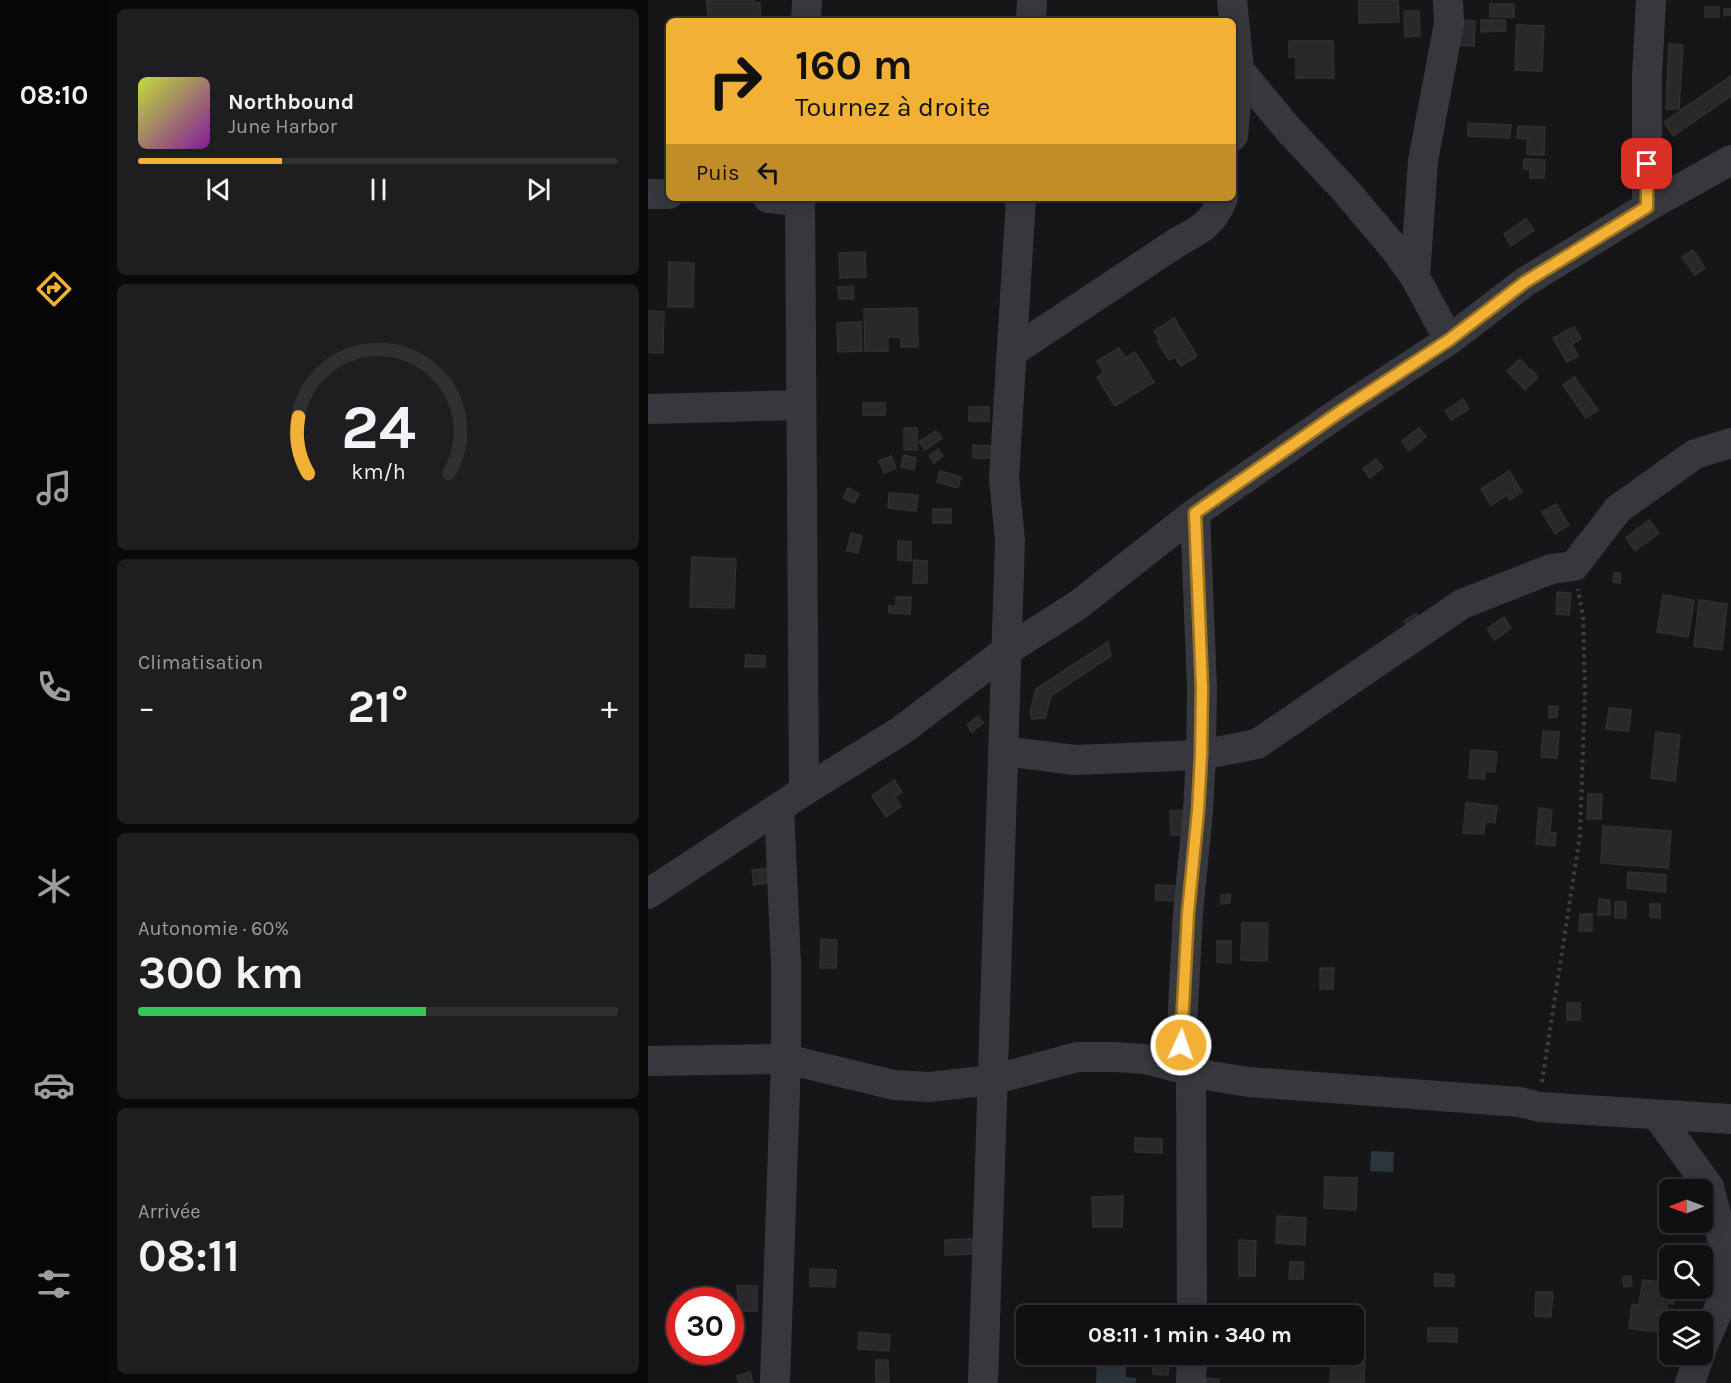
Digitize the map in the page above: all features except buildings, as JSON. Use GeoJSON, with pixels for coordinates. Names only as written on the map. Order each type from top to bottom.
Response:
{"type":"FeatureCollection","features":[{"type":"Feature","properties":{"kind":"street"},"geometry":{"type":"LineString","coordinates":[[806,18],[807,0]]}},
{"type":"Feature","properties":{"kind":"street"},"geometry":{"type":"LineString","coordinates":[[1031,18],[1032,0]]}},
{"type":"Feature","properties":{"kind":"street"},"geometry":{"type":"LineString","coordinates":[[1232,0],[1234,18]]}},
{"type":"Feature","properties":{"kind":"street"},"geometry":{"type":"LineString","coordinates":[[1415,277],[1423,161],[1449,23],[1448,0]]}},
{"type":"Feature","properties":{"kind":"street"},"geometry":{"type":"LineString","coordinates":[[1647,207],[1647,76],[1651,0]]}},
{"type":"Feature","properties":{"kind":"street"},"geometry":{"type":"LineString","coordinates":[[1236,40],[1239,70],[1236,103]]}},
{"type":"Feature","properties":{"kind":"street"},"geometry":{"type":"LineString","coordinates":[[1239,70],[1288,129],[1345,190],[1415,277],[1449,340]]}},
{"type":"Feature","properties":{"kind":"street"},"geometry":{"type":"LineString","coordinates":[[648,894],[902,729],[1006,651],[1078,605],[1195,513],[1341,411],[1449,340],[1525,282],[1647,207],[1731,160]]}},
{"type":"Feature","properties":{"kind":"street"},"geometry":{"type":"LineString","coordinates":[[648,194],[666,195]]}},
{"type":"Feature","properties":{"kind":"street"},"geometry":{"type":"LineString","coordinates":[[800,201],[804,791]]}},
{"type":"Feature","properties":{"kind":"street"},"geometry":{"type":"LineString","coordinates":[[983,1383],[1010,540],[1004,478],[1021,201]]}},
{"type":"Feature","properties":{"kind":"street"},"geometry":{"type":"LineString","coordinates":[[1012,352],[1179,241],[1201,230],[1218,212],[1223,201]]}},
{"type":"Feature","properties":{"kind":"street"},"geometry":{"type":"LineString","coordinates":[[648,410],[800,405]]}},
{"type":"Feature","properties":{"kind":"street"},"geometry":{"type":"LineString","coordinates":[[1003,751],[1075,760],[1201,755],[1257,744],[1462,604],[1551,569],[1574,566],[1618,508],[1695,454],[1731,443]]}},
{"type":"Feature","properties":{"kind":"street"},"geometry":{"type":"LineString","coordinates":[[1192,1305],[1185,1069],[1188,913],[1198,811],[1202,688],[1195,513]]}},
{"type":"Feature","properties":{"kind":"street"},"geometry":{"type":"LineString","coordinates":[[775,1383],[786,1059],[786,963],[779,808]]}},
{"type":"Feature","properties":{"kind":"street"},"geometry":{"type":"LineString","coordinates":[[648,1061],[786,1059],[894,1085],[929,1087],[992,1080],[1077,1057],[1144,1059],[1211,1076],[1249,1082],[1520,1102],[1539,1107],[1731,1119]]}},
{"type":"Feature","properties":{"kind":"street"},"geometry":{"type":"LineString","coordinates":[[1657,1115],[1709,1187],[1728,1261],[1722,1301],[1713,1322]]}},
{"type":"Feature","properties":{"kind":"street"},"geometry":{"type":"LineString","coordinates":[[1191,1383],[1192,1365]]}},
{"type":"Feature","properties":{"kind":"street"},"geometry":{"type":"LineString","coordinates":[[1690,1383],[1696,1365]]}},
{"type":"Feature","properties":{"kind":"path"},"geometry":{"type":"LineString","coordinates":[[1539,1107],[1580,835],[1586,691],[1583,617],[1574,566]]}},
{"type":"Feature","properties":{"kind":"shaded area"},"geometry":{"type":"Polygon","coordinates":[[[1371,1151],[1394,1152],[1393,1172],[1370,1171],[1371,1151]]]}},
{"type":"Feature","properties":{"kind":"shaded area"},"geometry":{"type":"Polygon","coordinates":[[[1097,1365],[1126,1365],[1126,1377],[1136,1378],[1136,1383],[1096,1383],[1097,1365]]]}},
{"type":"Feature","properties":{"kind":"route"},"geometry":{"type":"LineString","coordinates":[[1181,1045],[1188,913],[1201,755],[1202,688],[1195,513],[1341,411],[1449,340],[1525,282],[1647,207],[1647,164]]}}]}
